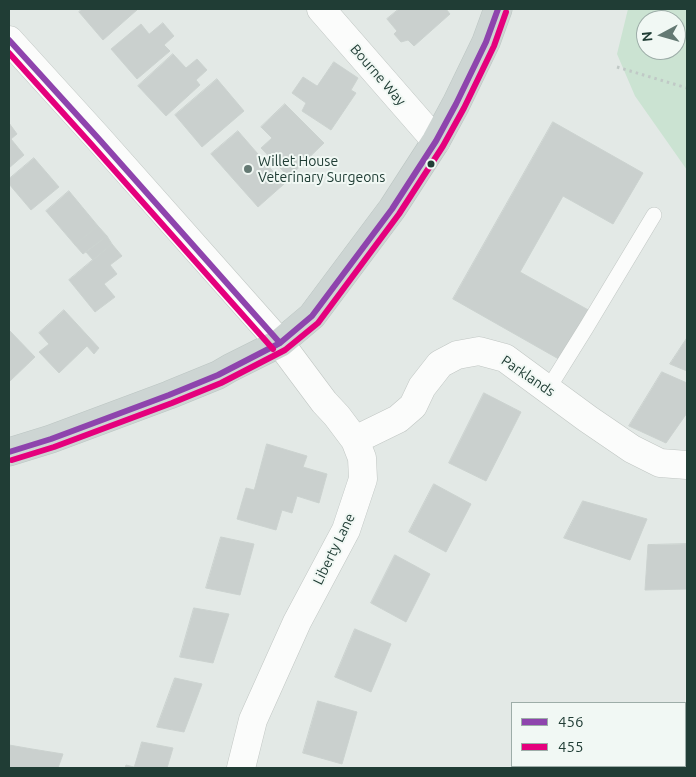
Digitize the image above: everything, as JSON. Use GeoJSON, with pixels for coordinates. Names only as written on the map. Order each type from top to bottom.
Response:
{"type":"FeatureCollection","features":[{"type":"Feature","properties":{"kind":"main road"},"geometry":{"type":"LineString","coordinates":[[9,452],[50,439],[218,375],[280,343],[312,316],[392,209],[436,141],[486,42],[498,9]]}},
{"type":"Feature","properties":{"kind":"street","name":"Bourne Way"},"geometry":{"type":"LineString","coordinates":[[321,9],[436,141]]}},
{"type":"Feature","properties":{"kind":"street","name":"Liberty Lane"},"geometry":{"type":"LineString","coordinates":[[9,40],[280,343],[355,440],[362,458],[363,479],[346,530],[297,622],[253,720],[241,768]]}},
{"type":"Feature","properties":{"kind":"street","name":"Parklands"},"geometry":{"type":"LineString","coordinates":[[355,440],[398,419],[413,406],[422,387],[440,364],[457,355],[479,351],[505,358],[632,449],[660,463],[687,465]]}},
{"type":"Feature","properties":{"kind":"lane"},"geometry":{"type":"LineString","coordinates":[[548,389],[654,215]]}},
{"type":"Feature","properties":{"kind":"path"},"geometry":{"type":"LineString","coordinates":[[617,68],[687,88]]}},
{"type":"Feature","properties":{"kind":"green space"},"geometry":{"type":"Polygon","coordinates":[[[628,9],[687,9],[687,170],[635,96],[617,54],[628,9]]]}},
{"type":"Feature","properties":{"kind":"building"},"geometry":{"type":"Polygon","coordinates":[[[82,9],[138,9],[103,40],[79,12],[82,9]]]}},
{"type":"Feature","properties":{"kind":"building"},"geometry":{"type":"Polygon","coordinates":[[[399,9],[446,9],[450,14],[414,46],[408,40],[401,42],[394,34],[397,31],[387,19],[399,9]]]}},
{"type":"Feature","properties":{"kind":"building"},"geometry":{"type":"Polygon","coordinates":[[[163,23],[174,36],[164,45],[170,51],[137,79],[111,49],[141,24],[149,34],[163,23]]]}},
{"type":"Feature","properties":{"kind":"building"},"geometry":{"type":"Polygon","coordinates":[[[173,54],[186,68],[197,59],[207,70],[196,80],[200,85],[166,116],[138,86],[173,54]]]}},
{"type":"Feature","properties":{"kind":"building"},"geometry":{"type":"Polygon","coordinates":[[[334,62],[358,78],[351,90],[356,93],[331,130],[302,111],[306,103],[292,93],[303,77],[317,86],[334,62]]]}},
{"type":"Feature","properties":{"kind":"building"},"geometry":{"type":"Polygon","coordinates":[[[217,79],[244,111],[202,147],[175,115],[217,79]]]}},
{"type":"Feature","properties":{"kind":"building"},"geometry":{"type":"Polygon","coordinates":[[[285,104],[324,143],[289,177],[261,148],[272,138],[261,127],[285,104]]]}},
{"type":"Feature","properties":{"kind":"building"},"geometry":{"type":"Polygon","coordinates":[[[553,122],[643,173],[613,224],[563,196],[520,272],[592,312],[564,362],[453,299],[553,122]]]}},
{"type":"Feature","properties":{"kind":"building"},"geometry":{"type":"Polygon","coordinates":[[[9,123],[17,134],[11,139],[24,155],[9,168],[9,123]]]}},
{"type":"Feature","properties":{"kind":"building","name":"Willet House Veterinary Surgeons"},"geometry":{"type":"Polygon","coordinates":[[[238,131],[284,184],[258,207],[211,154],[238,131]]]}},
{"type":"Feature","properties":{"kind":"building"},"geometry":{"type":"Polygon","coordinates":[[[34,158],[59,187],[31,210],[9,184],[9,179],[34,158]]]}},
{"type":"Feature","properties":{"kind":"building"},"geometry":{"type":"Polygon","coordinates":[[[69,191],[98,226],[75,245],[46,211],[69,191]]]}},
{"type":"Feature","properties":{"kind":"building"},"geometry":{"type":"Polygon","coordinates":[[[98,226],[107,236],[83,254],[75,245],[98,226]]]}},
{"type":"Feature","properties":{"kind":"building"},"geometry":{"type":"Polygon","coordinates":[[[107,236],[112,244],[93,260],[86,252],[107,236]]]}},
{"type":"Feature","properties":{"kind":"building"},"geometry":{"type":"Polygon","coordinates":[[[112,244],[122,256],[110,265],[117,274],[104,284],[115,297],[95,312],[69,280],[112,244]]]}},
{"type":"Feature","properties":{"kind":"building"},"geometry":{"type":"Polygon","coordinates":[[[64,310],[99,348],[94,354],[87,346],[59,373],[39,352],[49,344],[39,333],[64,310]]]}},
{"type":"Feature","properties":{"kind":"building"},"geometry":{"type":"Polygon","coordinates":[[[9,330],[35,357],[9,382],[9,330]]]}},
{"type":"Feature","properties":{"kind":"building"},"geometry":{"type":"Polygon","coordinates":[[[687,338],[687,371],[670,364],[687,338]]]}},
{"type":"Feature","properties":{"kind":"building"},"geometry":{"type":"Polygon","coordinates":[[[662,372],[687,383],[687,413],[666,443],[629,426],[662,372]]]}},
{"type":"Feature","properties":{"kind":"building"},"geometry":{"type":"Polygon","coordinates":[[[484,393],[521,412],[486,481],[449,463],[484,393]]]}},
{"type":"Feature","properties":{"kind":"building"},"geometry":{"type":"Polygon","coordinates":[[[267,444],[307,456],[303,467],[327,474],[319,503],[297,496],[292,513],[282,510],[276,530],[237,519],[246,488],[254,490],[267,444]]]}},
{"type":"Feature","properties":{"kind":"building"},"geometry":{"type":"Polygon","coordinates":[[[434,484],[471,504],[446,552],[409,532],[434,484]]]}},
{"type":"Feature","properties":{"kind":"building"},"geometry":{"type":"Polygon","coordinates":[[[583,501],[647,519],[630,560],[564,538],[583,501]]]}},
{"type":"Feature","properties":{"kind":"building"},"geometry":{"type":"Polygon","coordinates":[[[221,537],[254,544],[240,595],[206,588],[221,537]]]}},
{"type":"Feature","properties":{"kind":"building"},"geometry":{"type":"Polygon","coordinates":[[[687,544],[687,589],[645,590],[648,545],[687,544]]]}},
{"type":"Feature","properties":{"kind":"building"},"geometry":{"type":"Polygon","coordinates":[[[395,555],[430,574],[406,622],[371,603],[395,555]]]}},
{"type":"Feature","properties":{"kind":"building"},"geometry":{"type":"Polygon","coordinates":[[[194,608],[229,614],[213,663],[180,657],[194,608]]]}},
{"type":"Feature","properties":{"kind":"building"},"geometry":{"type":"Polygon","coordinates":[[[355,629],[391,644],[371,692],[335,677],[355,629]]]}},
{"type":"Feature","properties":{"kind":"building"},"geometry":{"type":"Polygon","coordinates":[[[175,678],[202,684],[184,732],[157,727],[175,678]]]}},
{"type":"Feature","properties":{"kind":"building"},"geometry":{"type":"Polygon","coordinates":[[[318,701],[357,712],[342,764],[303,753],[318,701]]]}},
{"type":"Feature","properties":{"kind":"building"},"geometry":{"type":"Polygon","coordinates":[[[142,742],[173,748],[167,768],[125,768],[126,765],[134,767],[142,742]]]}},
{"type":"Feature","properties":{"kind":"building"},"geometry":{"type":"Polygon","coordinates":[[[9,745],[63,754],[58,768],[9,768],[9,745]]]}},
{"type":"Feature","properties":{"kind":"transit line","name":"456"},"geometry":{"type":"LineString","coordinates":[[9,452],[51,439],[218,375],[280,343],[312,316],[392,209],[436,141],[486,42],[498,9]]}},
{"type":"Feature","properties":{"kind":"transit line","name":"455"},"geometry":{"type":"LineString","coordinates":[[12,460],[54,447],[221,383],[285,350],[318,323],[399,214],[443,146],[494,46],[506,12]]}},
{"type":"Feature","properties":{"kind":"transit line","name":"456"},"geometry":{"type":"LineString","coordinates":[[9,40],[280,343]]}},
{"type":"Feature","properties":{"kind":"transit line","name":"455"},"geometry":{"type":"LineString","coordinates":[[9,53],[273,349]]}},
{"type":"Feature","properties":{"kind":"place","name":"Willet House Veterinary Surgeons"},"geometry":{"type":"Point","coordinates":[248,169]}}]}
